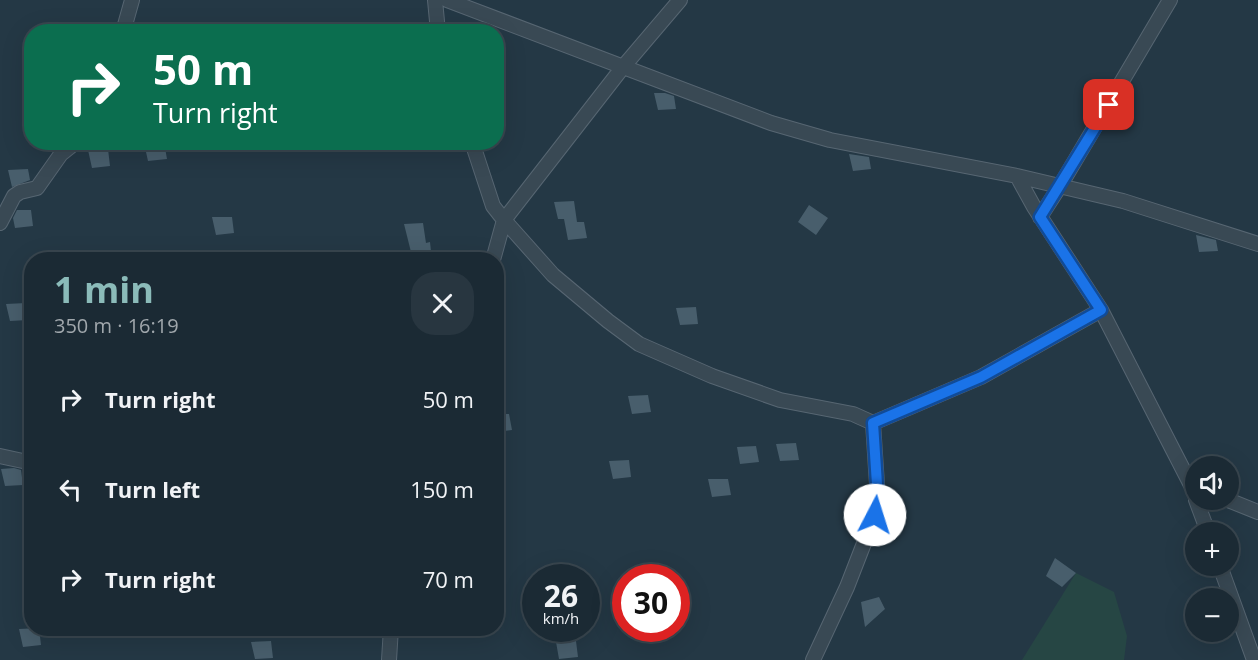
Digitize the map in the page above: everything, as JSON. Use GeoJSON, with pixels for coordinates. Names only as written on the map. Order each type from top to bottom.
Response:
{"type":"FeatureCollection","features":[{"type":"Feature","properties":{"kind":"street"},"geometry":{"type":"LineString","coordinates":[[125,24],[132,0]]}},
{"type":"Feature","properties":{"kind":"street"},"geometry":{"type":"LineString","coordinates":[[435,0],[437,24]]}},
{"type":"Feature","properties":{"kind":"street"},"geometry":{"type":"LineString","coordinates":[[447,0],[771,123],[820,137],[937,162],[1017,176],[1123,201],[1258,243]]}},
{"type":"Feature","properties":{"kind":"street"},"geometry":{"type":"LineString","coordinates":[[495,252],[504,220],[623,67],[680,0]]}},
{"type":"Feature","properties":{"kind":"street"},"geometry":{"type":"LineString","coordinates":[[1040,217],[1170,0]]}},
{"type":"Feature","properties":{"kind":"street"},"geometry":{"type":"LineString","coordinates":[[0,223],[14,196],[20,192],[37,188],[66,150]]}},
{"type":"Feature","properties":{"kind":"street"},"geometry":{"type":"LineString","coordinates":[[475,150],[493,206],[553,275],[608,321],[639,344],[712,376],[780,400],[853,414],[873,423],[981,377],[1101,310]]}},
{"type":"Feature","properties":{"kind":"street"},"geometry":{"type":"LineString","coordinates":[[1017,176],[1040,217],[1101,310],[1185,473]]}},
{"type":"Feature","properties":{"kind":"street"},"geometry":{"type":"LineString","coordinates":[[813,660],[847,587],[875,515],[878,500],[873,423]]}},
{"type":"Feature","properties":{"kind":"street"},"geometry":{"type":"LineString","coordinates":[[0,456],[24,461]]}},
{"type":"Feature","properties":{"kind":"street"},"geometry":{"type":"LineString","coordinates":[[1239,504],[1258,512]]}},
{"type":"Feature","properties":{"kind":"street"},"geometry":{"type":"LineString","coordinates":[[1224,576],[1254,660]]}},
{"type":"Feature","properties":{"kind":"street"},"geometry":{"type":"LineString","coordinates":[[389,660],[390,636]]}},
{"type":"Feature","properties":{"kind":"green space"},"geometry":{"type":"Polygon","coordinates":[[[1076,573],[1114,592],[1127,636],[1124,660],[1022,660],[1076,573]]]}},
{"type":"Feature","properties":{"kind":"building"},"geometry":{"type":"Polygon","coordinates":[[[654,93],[674,96],[676,109],[658,110],[654,93]]]}},
{"type":"Feature","properties":{"kind":"building"},"geometry":{"type":"Polygon","coordinates":[[[88,150],[108,150],[110,166],[92,168],[88,150]]]}},
{"type":"Feature","properties":{"kind":"building"},"geometry":{"type":"Polygon","coordinates":[[[146,150],[165,150],[167,159],[148,161],[146,150]]]}},
{"type":"Feature","properties":{"kind":"building"},"geometry":{"type":"Polygon","coordinates":[[[849,154],[869,157],[871,169],[853,171],[849,154]]]}},
{"type":"Feature","properties":{"kind":"building"},"geometry":{"type":"Polygon","coordinates":[[[28,169],[30,180],[12,187],[8,170],[28,169]]]}},
{"type":"Feature","properties":{"kind":"building"},"geometry":{"type":"Polygon","coordinates":[[[574,201],[577,222],[584,222],[587,238],[568,240],[564,219],[558,219],[554,202],[574,201]]]}},
{"type":"Feature","properties":{"kind":"building"},"geometry":{"type":"Polygon","coordinates":[[[809,205],[828,218],[816,235],[798,222],[809,205]]]}},
{"type":"Feature","properties":{"kind":"building"},"geometry":{"type":"Polygon","coordinates":[[[17,210],[31,210],[33,226],[15,228],[13,218],[17,210]]]}},
{"type":"Feature","properties":{"kind":"building"},"geometry":{"type":"Polygon","coordinates":[[[212,217],[232,217],[234,233],[216,235],[212,217]]]}},
{"type":"Feature","properties":{"kind":"building"},"geometry":{"type":"Polygon","coordinates":[[[423,223],[426,243],[430,242],[431,252],[411,252],[404,224],[423,223]]]}},
{"type":"Feature","properties":{"kind":"building"},"geometry":{"type":"Polygon","coordinates":[[[1196,235],[1216,240],[1218,251],[1199,252],[1196,235]]]}},
{"type":"Feature","properties":{"kind":"building"},"geometry":{"type":"Polygon","coordinates":[[[24,303],[24,320],[10,321],[6,304],[24,303]]]}},
{"type":"Feature","properties":{"kind":"building"},"geometry":{"type":"Polygon","coordinates":[[[696,307],[698,324],[680,325],[676,308],[696,307]]]}},
{"type":"Feature","properties":{"kind":"building"},"geometry":{"type":"Polygon","coordinates":[[[648,395],[651,412],[632,414],[628,396],[648,395]]]}},
{"type":"Feature","properties":{"kind":"building"},"geometry":{"type":"Polygon","coordinates":[[[504,414],[509,414],[512,430],[504,431],[504,414]]]}},
{"type":"Feature","properties":{"kind":"building"},"geometry":{"type":"Polygon","coordinates":[[[796,443],[799,460],[780,461],[776,444],[796,443]]]}},
{"type":"Feature","properties":{"kind":"building"},"geometry":{"type":"Polygon","coordinates":[[[756,446],[759,462],[740,464],[737,447],[756,446]]]}},
{"type":"Feature","properties":{"kind":"building"},"geometry":{"type":"Polygon","coordinates":[[[629,460],[631,477],[613,479],[609,461],[629,460]]]}},
{"type":"Feature","properties":{"kind":"building"},"geometry":{"type":"Polygon","coordinates":[[[1,469],[21,470],[23,485],[5,486],[1,469]]]}},
{"type":"Feature","properties":{"kind":"building"},"geometry":{"type":"Polygon","coordinates":[[[708,479],[728,479],[731,495],[712,497],[708,479]]]}},
{"type":"Feature","properties":{"kind":"building"},"geometry":{"type":"Polygon","coordinates":[[[1055,558],[1076,573],[1062,587],[1046,576],[1055,558]]]}},
{"type":"Feature","properties":{"kind":"building"},"geometry":{"type":"Polygon","coordinates":[[[879,597],[885,609],[865,627],[861,602],[879,597]]]}},
{"type":"Feature","properties":{"kind":"building"},"geometry":{"type":"Polygon","coordinates":[[[19,629],[24,629],[24,636],[40,636],[41,645],[23,647],[19,629]]]}},
{"type":"Feature","properties":{"kind":"building"},"geometry":{"type":"Polygon","coordinates":[[[271,641],[273,658],[255,659],[251,642],[271,641]]]}},
{"type":"Feature","properties":{"kind":"building"},"geometry":{"type":"Polygon","coordinates":[[[556,642],[576,642],[578,657],[559,659],[556,642]]]}},
{"type":"Feature","properties":{"kind":"route"},"geometry":{"type":"LineString","coordinates":[[875,515],[878,500],[873,423],[981,377],[1101,310],[1040,217],[1109,105]]}}]}
